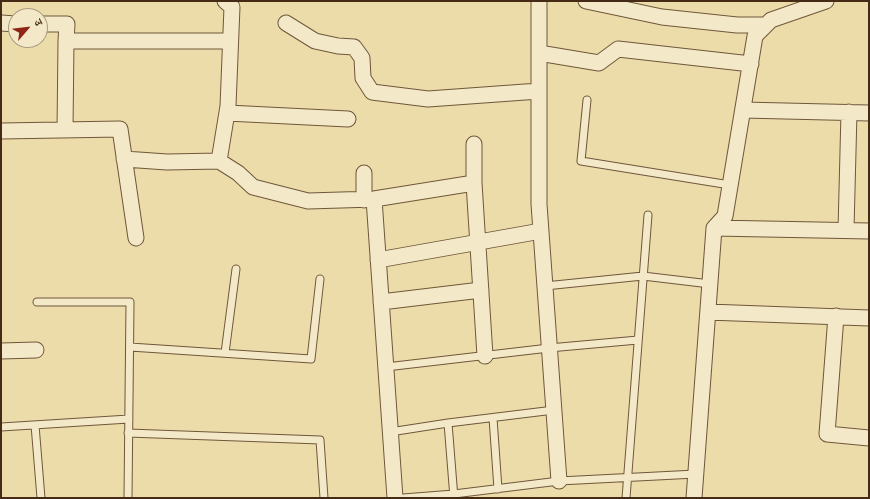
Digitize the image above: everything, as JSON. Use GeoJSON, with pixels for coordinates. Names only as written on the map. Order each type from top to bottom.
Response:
{"type":"FeatureCollection","features":[{"type":"Feature","properties":{"kind":"street"},"geometry":{"type":"LineString","coordinates":[[219,161],[227,113],[232,7],[225,1]]}},
{"type":"Feature","properties":{"kind":"street"},"geometry":{"type":"LineString","coordinates":[[539,1],[539,204],[559,481]]}},
{"type":"Feature","properties":{"kind":"street"},"geometry":{"type":"LineString","coordinates":[[586,1],[662,17],[737,25],[766,25]]}},
{"type":"Feature","properties":{"kind":"street"},"geometry":{"type":"LineString","coordinates":[[694,498],[714,228],[725,216],[755,36],[770,20],[826,1]]}},
{"type":"Feature","properties":{"kind":"street"},"geometry":{"type":"LineString","coordinates":[[286,23],[315,41],[338,46],[354,47],[362,58],[363,78],[372,92],[428,99],[539,91]]}},
{"type":"Feature","properties":{"kind":"street"},"geometry":{"type":"LineString","coordinates":[[48,24],[67,24],[65,130]]}},
{"type":"Feature","properties":{"kind":"street"},"geometry":{"type":"LineString","coordinates":[[66,41],[230,41]]}},
{"type":"Feature","properties":{"kind":"street"},"geometry":{"type":"LineString","coordinates":[[539,53],[599,63],[618,49],[751,64]]}},
{"type":"Feature","properties":{"kind":"street"},"geometry":{"type":"LineString","coordinates":[[743,110],[869,113]]}},
{"type":"Feature","properties":{"kind":"street"},"geometry":{"type":"LineString","coordinates":[[846,230],[849,112]]}},
{"type":"Feature","properties":{"kind":"street"},"geometry":{"type":"LineString","coordinates":[[227,113],[348,119]]}},
{"type":"Feature","properties":{"kind":"street"},"geometry":{"type":"LineString","coordinates":[[1,131],[120,128],[136,238]]}},
{"type":"Feature","properties":{"kind":"street"},"geometry":{"type":"LineString","coordinates":[[474,144],[474,183],[485,356]]}},
{"type":"Feature","properties":{"kind":"street"},"geometry":{"type":"LineString","coordinates":[[124,158],[166,162],[219,161],[238,173],[253,187],[308,201],[369,200],[474,183]]}},
{"type":"Feature","properties":{"kind":"street"},"geometry":{"type":"LineString","coordinates":[[364,173],[378,260],[395,498]]}},
{"type":"Feature","properties":{"kind":"street"},"geometry":{"type":"LineString","coordinates":[[714,228],[869,231]]}},
{"type":"Feature","properties":{"kind":"street"},"geometry":{"type":"LineString","coordinates":[[378,260],[541,231]]}},
{"type":"Feature","properties":{"kind":"street"},"geometry":{"type":"LineString","coordinates":[[381,302],[481,290]]}},
{"type":"Feature","properties":{"kind":"street"},"geometry":{"type":"LineString","coordinates":[[708,312],[869,318]]}},
{"type":"Feature","properties":{"kind":"street"},"geometry":{"type":"LineString","coordinates":[[836,316],[827,434],[869,438]]}},
{"type":"Feature","properties":{"kind":"street"},"geometry":{"type":"LineString","coordinates":[[1,351],[36,350]]}},
{"type":"Feature","properties":{"kind":"lane"},"geometry":{"type":"LineString","coordinates":[[588,100],[581,162],[730,185]]}},
{"type":"Feature","properties":{"kind":"lane"},"geometry":{"type":"LineString","coordinates":[[626,498],[648,215]]}},
{"type":"Feature","properties":{"kind":"lane"},"geometry":{"type":"LineString","coordinates":[[225,353],[236,269]]}},
{"type":"Feature","properties":{"kind":"lane"},"geometry":{"type":"LineString","coordinates":[[545,286],[643,276],[710,284]]}},
{"type":"Feature","properties":{"kind":"lane"},"geometry":{"type":"LineString","coordinates":[[130,347],[311,359],[320,278]]}},
{"type":"Feature","properties":{"kind":"lane"},"geometry":{"type":"LineString","coordinates":[[37,302],[130,302],[128,498]]}},
{"type":"Feature","properties":{"kind":"lane"},"geometry":{"type":"LineString","coordinates":[[386,367],[549,348],[638,340]]}},
{"type":"Feature","properties":{"kind":"lane"},"geometry":{"type":"LineString","coordinates":[[390,432],[448,423],[554,410]]}},
{"type":"Feature","properties":{"kind":"lane"},"geometry":{"type":"LineString","coordinates":[[493,418],[498,489]]}},
{"type":"Feature","properties":{"kind":"lane"},"geometry":{"type":"LineString","coordinates":[[1,427],[129,419]]}},
{"type":"Feature","properties":{"kind":"lane"},"geometry":{"type":"LineString","coordinates":[[448,423],[454,496]]}},
{"type":"Feature","properties":{"kind":"lane"},"geometry":{"type":"LineString","coordinates":[[35,425],[41,498]]}},
{"type":"Feature","properties":{"kind":"lane"},"geometry":{"type":"LineString","coordinates":[[128,433],[320,440],[324,498]]}},
{"type":"Feature","properties":{"kind":"lane"},"geometry":{"type":"LineString","coordinates":[[403,498],[454,496],[559,481],[696,474]]}}]}
